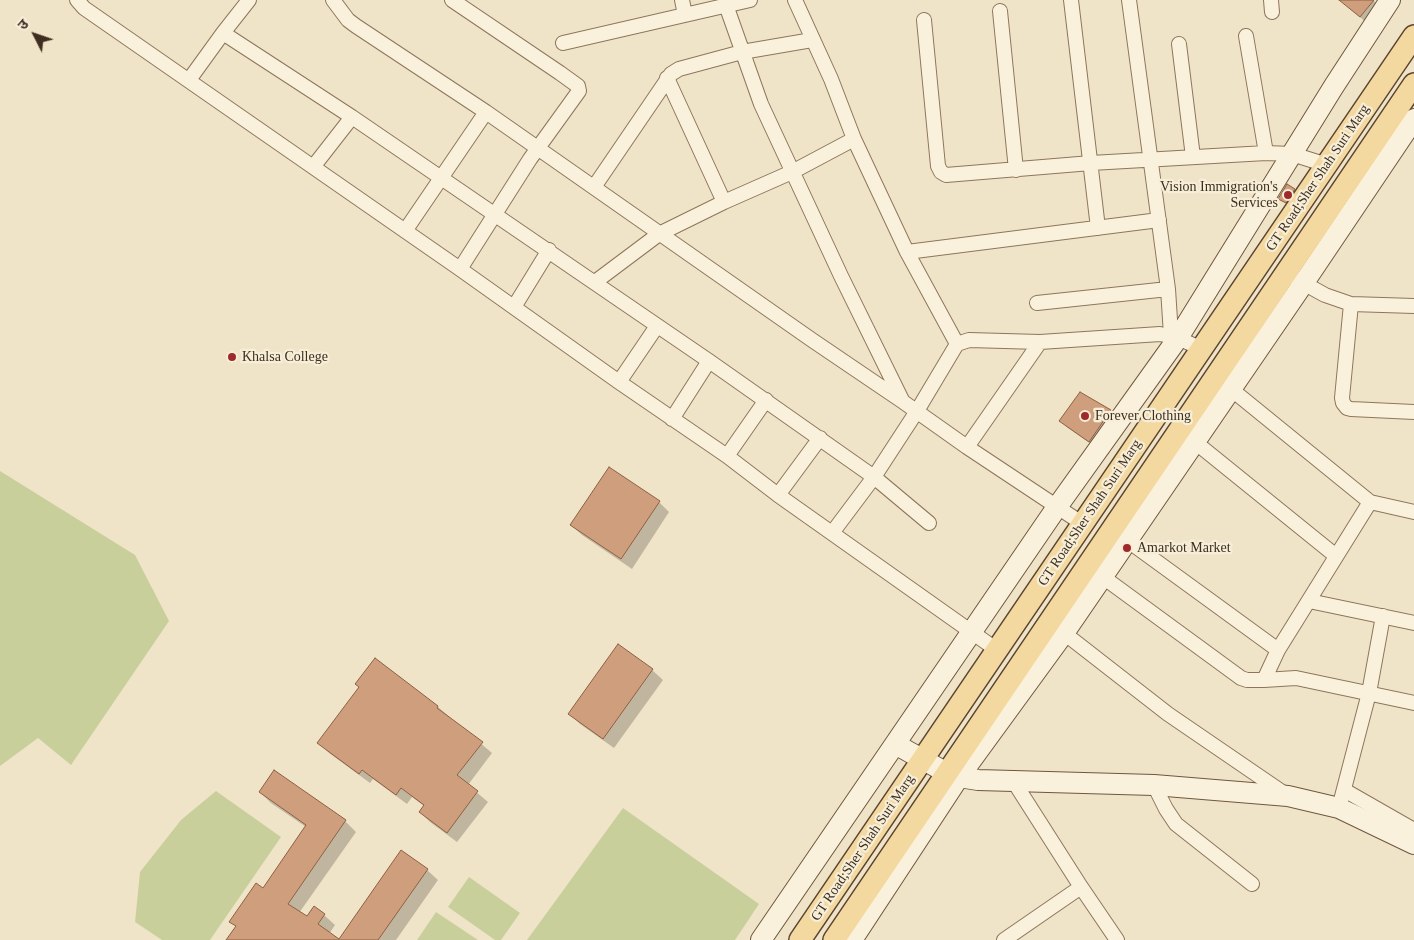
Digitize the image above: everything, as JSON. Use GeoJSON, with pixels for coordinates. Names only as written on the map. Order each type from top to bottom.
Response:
{"type":"FeatureCollection","features":[{"type":"Feature","properties":{"kind":"main road"},"geometry":{"type":"LineString","coordinates":[[761,940],[1175,336],[1390,0]]}},
{"type":"Feature","properties":{"kind":"main road","name":"GT Road;Sher Shah Suri Marg"},"geometry":{"type":"LineString","coordinates":[[800,940],[1414,36]]}},
{"type":"Feature","properties":{"kind":"main road","name":"GT Road;Sher Shah Suri Marg"},"geometry":{"type":"LineString","coordinates":[[834,940],[953,775],[1177,432],[1295,278],[1414,84]]}},
{"type":"Feature","properties":{"kind":"main road"},"geometry":{"type":"LineString","coordinates":[[852,940],[953,775],[1064,633],[1231,389],[1295,278],[1414,119]]}},
{"type":"Feature","properties":{"kind":"main road"},"geometry":{"type":"LineString","coordinates":[[895,744],[953,775],[1014,782],[1154,785],[1341,799],[1414,844]]}},
{"type":"Feature","properties":{"kind":"street"},"geometry":{"type":"LineString","coordinates":[[77,0],[84,8],[727,456],[778,495],[997,650]]}},
{"type":"Feature","properties":{"kind":"street"},"geometry":{"type":"LineString","coordinates":[[189,80],[223,32],[249,0]]}},
{"type":"Feature","properties":{"kind":"street"},"geometry":{"type":"LineString","coordinates":[[333,0],[348,20],[356,26],[486,112],[967,447],[1083,524]]}},
{"type":"Feature","properties":{"kind":"street"},"geometry":{"type":"LineString","coordinates":[[452,0],[578,86],[579,90],[538,148],[460,269]]}},
{"type":"Feature","properties":{"kind":"street"},"geometry":{"type":"LineString","coordinates":[[682,0],[684,14]]}},
{"type":"Feature","properties":{"kind":"street"},"geometry":{"type":"LineString","coordinates":[[562,43],[750,0]]}},
{"type":"Feature","properties":{"kind":"street"},"geometry":{"type":"LineString","coordinates":[[795,0],[831,79],[854,139],[907,252],[957,344]]}},
{"type":"Feature","properties":{"kind":"street"},"geometry":{"type":"LineString","coordinates":[[1071,0],[1098,228]]}},
{"type":"Feature","properties":{"kind":"street"},"geometry":{"type":"LineString","coordinates":[[1130,0],[1175,336]]}},
{"type":"Feature","properties":{"kind":"street"},"geometry":{"type":"LineString","coordinates":[[726,5],[761,104],[902,401]]}},
{"type":"Feature","properties":{"kind":"street"},"geometry":{"type":"LineString","coordinates":[[1000,11],[1016,170]]}},
{"type":"Feature","properties":{"kind":"street"},"geometry":{"type":"LineString","coordinates":[[924,20],[939,170],[946,175],[1091,163],[1266,153],[1292,154],[1327,165]]}},
{"type":"Feature","properties":{"kind":"street"},"geometry":{"type":"LineString","coordinates":[[223,32],[549,250],[766,400],[874,477],[929,523]]}},
{"type":"Feature","properties":{"kind":"street"},"geometry":{"type":"LineString","coordinates":[[1246,36],[1266,153]]}},
{"type":"Feature","properties":{"kind":"street"},"geometry":{"type":"LineString","coordinates":[[594,187],[667,78],[679,69],[742,52],[812,40]]}},
{"type":"Feature","properties":{"kind":"street"},"geometry":{"type":"LineString","coordinates":[[1179,44],[1193,157]]}},
{"type":"Feature","properties":{"kind":"street"},"geometry":{"type":"LineString","coordinates":[[667,78],[724,202]]}},
{"type":"Feature","properties":{"kind":"street"},"geometry":{"type":"LineString","coordinates":[[405,231],[486,112]]}},
{"type":"Feature","properties":{"kind":"street"},"geometry":{"type":"LineString","coordinates":[[313,167],[352,117]]}},
{"type":"Feature","properties":{"kind":"street"},"geometry":{"type":"LineString","coordinates":[[595,282],[659,234],[724,202],[792,172],[854,139]]}},
{"type":"Feature","properties":{"kind":"street"},"geometry":{"type":"LineString","coordinates":[[907,252],[1159,220]]}},
{"type":"Feature","properties":{"kind":"street"},"geometry":{"type":"LineString","coordinates":[[514,307],[549,250]]}},
{"type":"Feature","properties":{"kind":"street"},"geometry":{"type":"LineString","coordinates":[[1295,278],[1336,300],[1351,304],[1414,306]]}},
{"type":"Feature","properties":{"kind":"street"},"geometry":{"type":"LineString","coordinates":[[1037,303],[1168,289]]}},
{"type":"Feature","properties":{"kind":"street"},"geometry":{"type":"LineString","coordinates":[[1351,304],[1343,403],[1347,408],[1351,409],[1414,412]]}},
{"type":"Feature","properties":{"kind":"street"},"geometry":{"type":"LineString","coordinates":[[620,382],[657,326]]}},
{"type":"Feature","properties":{"kind":"street"},"geometry":{"type":"LineString","coordinates":[[832,533],[874,477],[917,411],[957,344],[969,340],[1040,342],[1154,334],[1175,336],[1202,349]]}},
{"type":"Feature","properties":{"kind":"street"},"geometry":{"type":"LineString","coordinates":[[967,447],[1040,342]]}},
{"type":"Feature","properties":{"kind":"street"},"geometry":{"type":"LineString","coordinates":[[672,419],[709,361]]}},
{"type":"Feature","properties":{"kind":"street"},"geometry":{"type":"LineString","coordinates":[[1231,389],[1370,502],[1414,512]]}},
{"type":"Feature","properties":{"kind":"street"},"geometry":{"type":"LineString","coordinates":[[727,456],[766,400]]}},
{"type":"Feature","properties":{"kind":"street"},"geometry":{"type":"LineString","coordinates":[[778,495],[820,438]]}},
{"type":"Feature","properties":{"kind":"street"},"geometry":{"type":"LineString","coordinates":[[1196,442],[1336,556]]}},
{"type":"Feature","properties":{"kind":"street"},"geometry":{"type":"LineString","coordinates":[[1264,680],[1278,650],[1370,502]]}},
{"type":"Feature","properties":{"kind":"street"},"geometry":{"type":"LineString","coordinates":[[1127,540],[1278,650]]}},
{"type":"Feature","properties":{"kind":"street"},"geometry":{"type":"LineString","coordinates":[[1103,577],[1233,674],[1247,680],[1296,678],[1414,703]]}},
{"type":"Feature","properties":{"kind":"street"},"geometry":{"type":"LineString","coordinates":[[1309,601],[1414,623]]}},
{"type":"Feature","properties":{"kind":"street"},"geometry":{"type":"LineString","coordinates":[[1383,616],[1369,693],[1341,799],[1414,830]]}},
{"type":"Feature","properties":{"kind":"street"},"geometry":{"type":"LineString","coordinates":[[1064,633],[1168,714],[1288,796]]}},
{"type":"Feature","properties":{"kind":"street"},"geometry":{"type":"LineString","coordinates":[[1014,782],[1114,939]]}},
{"type":"Feature","properties":{"kind":"street"},"geometry":{"type":"LineString","coordinates":[[1154,785],[1176,824],[1252,884]]}},
{"type":"Feature","properties":{"kind":"street"},"geometry":{"type":"LineString","coordinates":[[1004,940],[1081,887]]}},
{"type":"Feature","properties":{"kind":"green space"},"geometry":{"type":"Polygon","coordinates":[[[0,471],[135,555],[169,621],[71,765],[38,738],[0,766],[0,471]]]}},
{"type":"Feature","properties":{"kind":"green space"},"geometry":{"type":"Polygon","coordinates":[[[216,791],[281,837],[210,940],[162,940],[135,922],[140,872],[181,820],[216,791]]]}},
{"type":"Feature","properties":{"kind":"green space"},"geometry":{"type":"Polygon","coordinates":[[[623,808],[759,904],[735,940],[527,940],[623,808]]]}},
{"type":"Feature","properties":{"kind":"green space"},"geometry":{"type":"Polygon","coordinates":[[[469,877],[520,913],[501,940],[495,940],[448,907],[469,877]]]}},
{"type":"Feature","properties":{"kind":"green space"},"geometry":{"type":"Polygon","coordinates":[[[436,912],[478,940],[417,940],[436,912]]]}},
{"type":"Feature","properties":{"kind":"building"},"geometry":{"type":"Polygon","coordinates":[[[1339,0],[1374,0],[1360,17],[1339,0]]]}},
{"type":"Feature","properties":{"kind":"building"},"geometry":{"type":"Polygon","coordinates":[[[1287,184],[1295,189],[1286,203],[1278,199],[1287,184]]]}},
{"type":"Feature","properties":{"kind":"building","name":"Forever Clothing"},"geometry":{"type":"Polygon","coordinates":[[[1080,392],[1111,410],[1089,442],[1059,421],[1080,392]]]}},
{"type":"Feature","properties":{"kind":"building"},"geometry":{"type":"Polygon","coordinates":[[[609,467],[660,501],[621,559],[570,525],[609,467]]]}},
{"type":"Feature","properties":{"kind":"building"},"geometry":{"type":"Polygon","coordinates":[[[618,644],[653,669],[603,739],[568,714],[618,644]]]}},
{"type":"Feature","properties":{"kind":"building"},"geometry":{"type":"Polygon","coordinates":[[[375,658],[483,742],[457,775],[478,791],[447,833],[419,812],[424,805],[401,788],[396,795],[362,770],[359,774],[317,743],[359,687],[355,684],[375,658]]]}},
{"type":"Feature","properties":{"kind":"building"},"geometry":{"type":"Polygon","coordinates":[[[274,770],[346,820],[288,904],[307,916],[314,906],[325,914],[318,924],[339,939],[401,850],[428,869],[378,940],[226,940],[236,926],[229,922],[256,883],[263,888],[306,825],[259,792],[274,770]]]}},
{"type":"Feature","properties":{"kind":"place","name":"Vision Immigration's Services"},"geometry":{"type":"Point","coordinates":[1288,195]}},
{"type":"Feature","properties":{"kind":"place","name":"Khalsa College"},"geometry":{"type":"Point","coordinates":[232,357]}},
{"type":"Feature","properties":{"kind":"place","name":"Forever Clothing"},"geometry":{"type":"Point","coordinates":[1085,416]}},
{"type":"Feature","properties":{"kind":"place","name":"Amarkot Market"},"geometry":{"type":"Point","coordinates":[1127,548]}}]}
